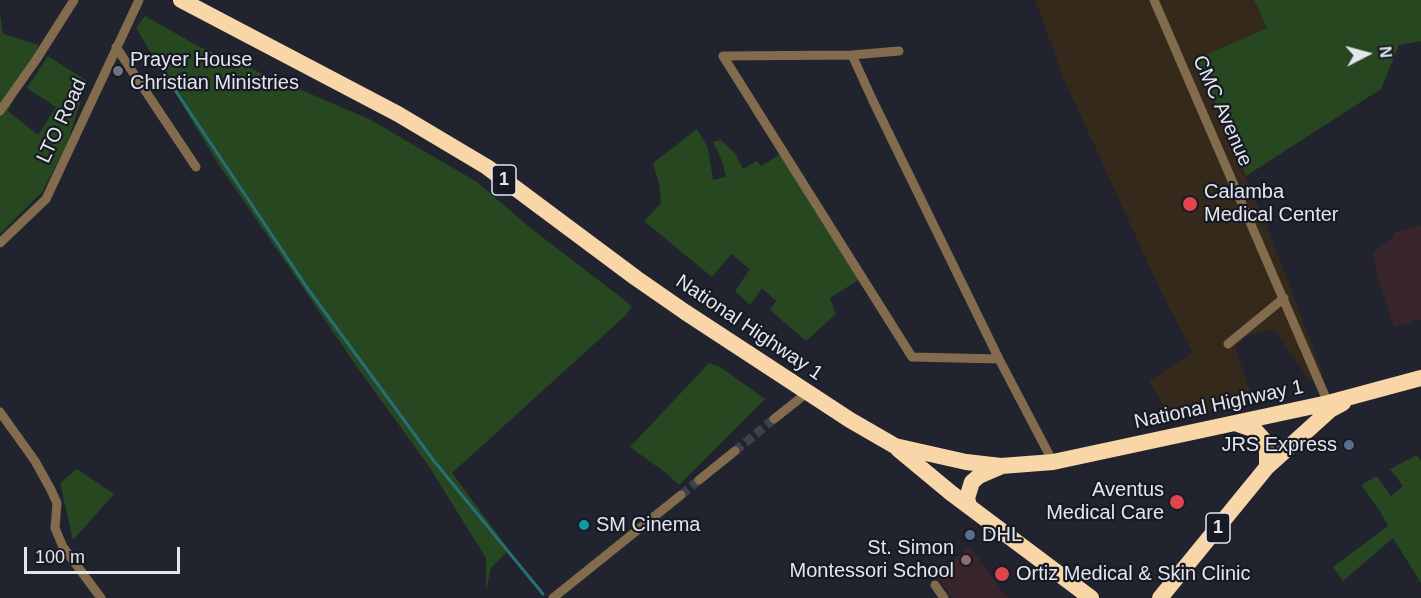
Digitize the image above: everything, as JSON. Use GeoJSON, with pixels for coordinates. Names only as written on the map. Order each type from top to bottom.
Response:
{"type":"FeatureCollection","features":[{"type":"Feature","properties":{"kind":"highway","name":"National Highway 1"},"geometry":{"type":"LineString","coordinates":[[181,0],[398,114],[487,167],[636,278],[808,392],[895,446],[966,462],[1001,466],[1053,462],[1235,423],[1329,406],[1354,396],[1421,378]]}},
{"type":"Feature","properties":{"kind":"highway","name":"National Highway 1"},"geometry":{"type":"LineString","coordinates":[[1165,595],[1267,467],[1329,406]]}},
{"type":"Feature","properties":{"kind":"highway"},"geometry":{"type":"LineString","coordinates":[[1235,423],[1255,430],[1263,439],[1267,451],[1267,467]]}},
{"type":"Feature","properties":{"kind":"highway"},"geometry":{"type":"LineString","coordinates":[[895,446],[951,494],[1091,598]]}},
{"type":"Feature","properties":{"kind":"highway"},"geometry":{"type":"LineString","coordinates":[[951,494],[964,478],[966,462]]}},
{"type":"Feature","properties":{"kind":"highway","name":"1"},"geometry":{"type":"LineString","coordinates":[[969,507],[968,489],[972,482],[979,476],[1001,466]]}},
{"type":"Feature","properties":{"kind":"street"},"geometry":{"type":"LineString","coordinates":[[0,111],[74,0]]}},
{"type":"Feature","properties":{"kind":"street","name":"LTO Road"},"geometry":{"type":"LineString","coordinates":[[0,243],[46,199],[139,0]]}},
{"type":"Feature","properties":{"kind":"street","name":"CMC Avenue"},"geometry":{"type":"LineString","coordinates":[[1154,0],[1329,406]]}},
{"type":"Feature","properties":{"kind":"street"},"geometry":{"type":"LineString","coordinates":[[116,48],[195,167]]}},
{"type":"Feature","properties":{"kind":"street"},"geometry":{"type":"LineString","coordinates":[[900,51],[852,55],[723,56],[912,357],[999,359]]}},
{"type":"Feature","properties":{"kind":"street"},"geometry":{"type":"LineString","coordinates":[[852,55],[999,359],[1053,462]]}},
{"type":"Feature","properties":{"kind":"street"},"geometry":{"type":"LineString","coordinates":[[1228,344],[1284,298]]}},
{"type":"Feature","properties":{"kind":"street"},"geometry":{"type":"LineString","coordinates":[[774,418],[808,392]]}},
{"type":"Feature","properties":{"kind":"street"},"geometry":{"type":"LineString","coordinates":[[0,412],[35,460],[57,503],[55,528],[63,547],[101,598]]}},
{"type":"Feature","properties":{"kind":"street"},"geometry":{"type":"LineString","coordinates":[[699,480],[735,451]]}},
{"type":"Feature","properties":{"kind":"street"},"geometry":{"type":"LineString","coordinates":[[553,598],[681,495]]}},
{"type":"Feature","properties":{"kind":"street"},"geometry":{"type":"LineString","coordinates":[[935,585],[944,598]]}},
{"type":"Feature","properties":{"kind":"shaded area","name":"Calamba Medical Center"},"geometry":{"type":"Polygon","coordinates":[[[1035,0],[1254,0],[1267,28],[1196,59],[1269,232],[1323,374],[1318,378],[1310,381],[1274,329],[1246,336],[1235,347],[1253,400],[1171,420],[1149,381],[1193,352],[1163,296],[1064,79],[1035,0]]]}},
{"type":"Feature","properties":{"kind":"shaded area"},"geometry":{"type":"Polygon","coordinates":[[[1421,225],[1421,320],[1411,321],[1409,325],[1407,323],[1394,327],[1376,273],[1373,252],[1392,238],[1395,232],[1421,225]]]}},
{"type":"Feature","properties":{"kind":"shaded area","name":"St. Simon Montessori School"},"geometry":{"type":"Polygon","coordinates":[[[970,547],[1008,598],[952,598],[935,574],[970,547]]]}},
{"type":"Feature","properties":{"kind":"green space"},"geometry":{"type":"Polygon","coordinates":[[[1254,0],[1421,0],[1421,41],[1399,45],[1381,89],[1246,176],[1196,59],[1267,28],[1254,0]]]}},
{"type":"Feature","properties":{"kind":"green space"},"geometry":{"type":"Polygon","coordinates":[[[0,14],[3,34],[39,45],[8,111],[38,135],[56,107],[27,88],[48,56],[87,81],[68,141],[43,191],[0,234],[0,14]]]}},
{"type":"Feature","properties":{"kind":"green space"},"geometry":{"type":"Polygon","coordinates":[[[145,16],[198,46],[369,119],[477,182],[528,226],[632,306],[626,315],[452,473],[509,550],[491,568],[486,590],[486,558],[430,468],[355,364],[219,165],[136,28],[145,16]]]}},
{"type":"Feature","properties":{"kind":"green space"},"geometry":{"type":"Polygon","coordinates":[[[697,129],[708,148],[713,180],[726,177],[722,161],[713,142],[721,140],[735,153],[743,169],[757,161],[761,166],[781,154],[860,279],[830,298],[836,314],[806,341],[770,310],[776,301],[762,288],[750,305],[735,291],[750,269],[731,254],[712,277],[644,221],[661,203],[659,183],[653,163],[697,129]]]}},
{"type":"Feature","properties":{"kind":"green space"},"geometry":{"type":"Polygon","coordinates":[[[709,363],[720,367],[765,399],[679,485],[630,447],[709,363]]]}},
{"type":"Feature","properties":{"kind":"green space"},"geometry":{"type":"Polygon","coordinates":[[[1417,455],[1421,461],[1421,583],[1393,538],[1343,581],[1333,567],[1388,526],[1361,485],[1377,476],[1391,496],[1403,486],[1390,469],[1417,455]]]}},
{"type":"Feature","properties":{"kind":"green space"},"geometry":{"type":"Polygon","coordinates":[[[77,469],[114,494],[73,540],[60,483],[77,469]]]}},
{"type":"Feature","properties":{"kind":"waterway"},"geometry":{"type":"LineString","coordinates":[[153,57],[308,289],[434,461],[543,594]]}},
{"type":"Feature","properties":{"kind":"tunnel"},"geometry":{"type":"LineString","coordinates":[[735,451],[774,419]]}},
{"type":"Feature","properties":{"kind":"tunnel"},"geometry":{"type":"LineString","coordinates":[[681,495],[699,480]]}},
{"type":"Feature","properties":{"kind":"place","name":"Prayer House Christian Ministries"},"geometry":{"type":"Point","coordinates":[118,71]}},
{"type":"Feature","properties":{"kind":"place","name":"Calamba Medical Center"},"geometry":{"type":"Point","coordinates":[1190,204]}},
{"type":"Feature","properties":{"kind":"place","name":"JRS Express"},"geometry":{"type":"Point","coordinates":[1349,445]}},
{"type":"Feature","properties":{"kind":"place","name":"Aventus Medical Care"},"geometry":{"type":"Point","coordinates":[1177,502]}},
{"type":"Feature","properties":{"kind":"place","name":"SM Cinema"},"geometry":{"type":"Point","coordinates":[584,525]}},
{"type":"Feature","properties":{"kind":"place","name":"DHL"},"geometry":{"type":"Point","coordinates":[970,535]}},
{"type":"Feature","properties":{"kind":"place","name":"St. Simon Montessori School"},"geometry":{"type":"Point","coordinates":[966,560]}},
{"type":"Feature","properties":{"kind":"place","name":"Ortiz Medical & Skin Clinic"},"geometry":{"type":"Point","coordinates":[1002,574]}}]}
